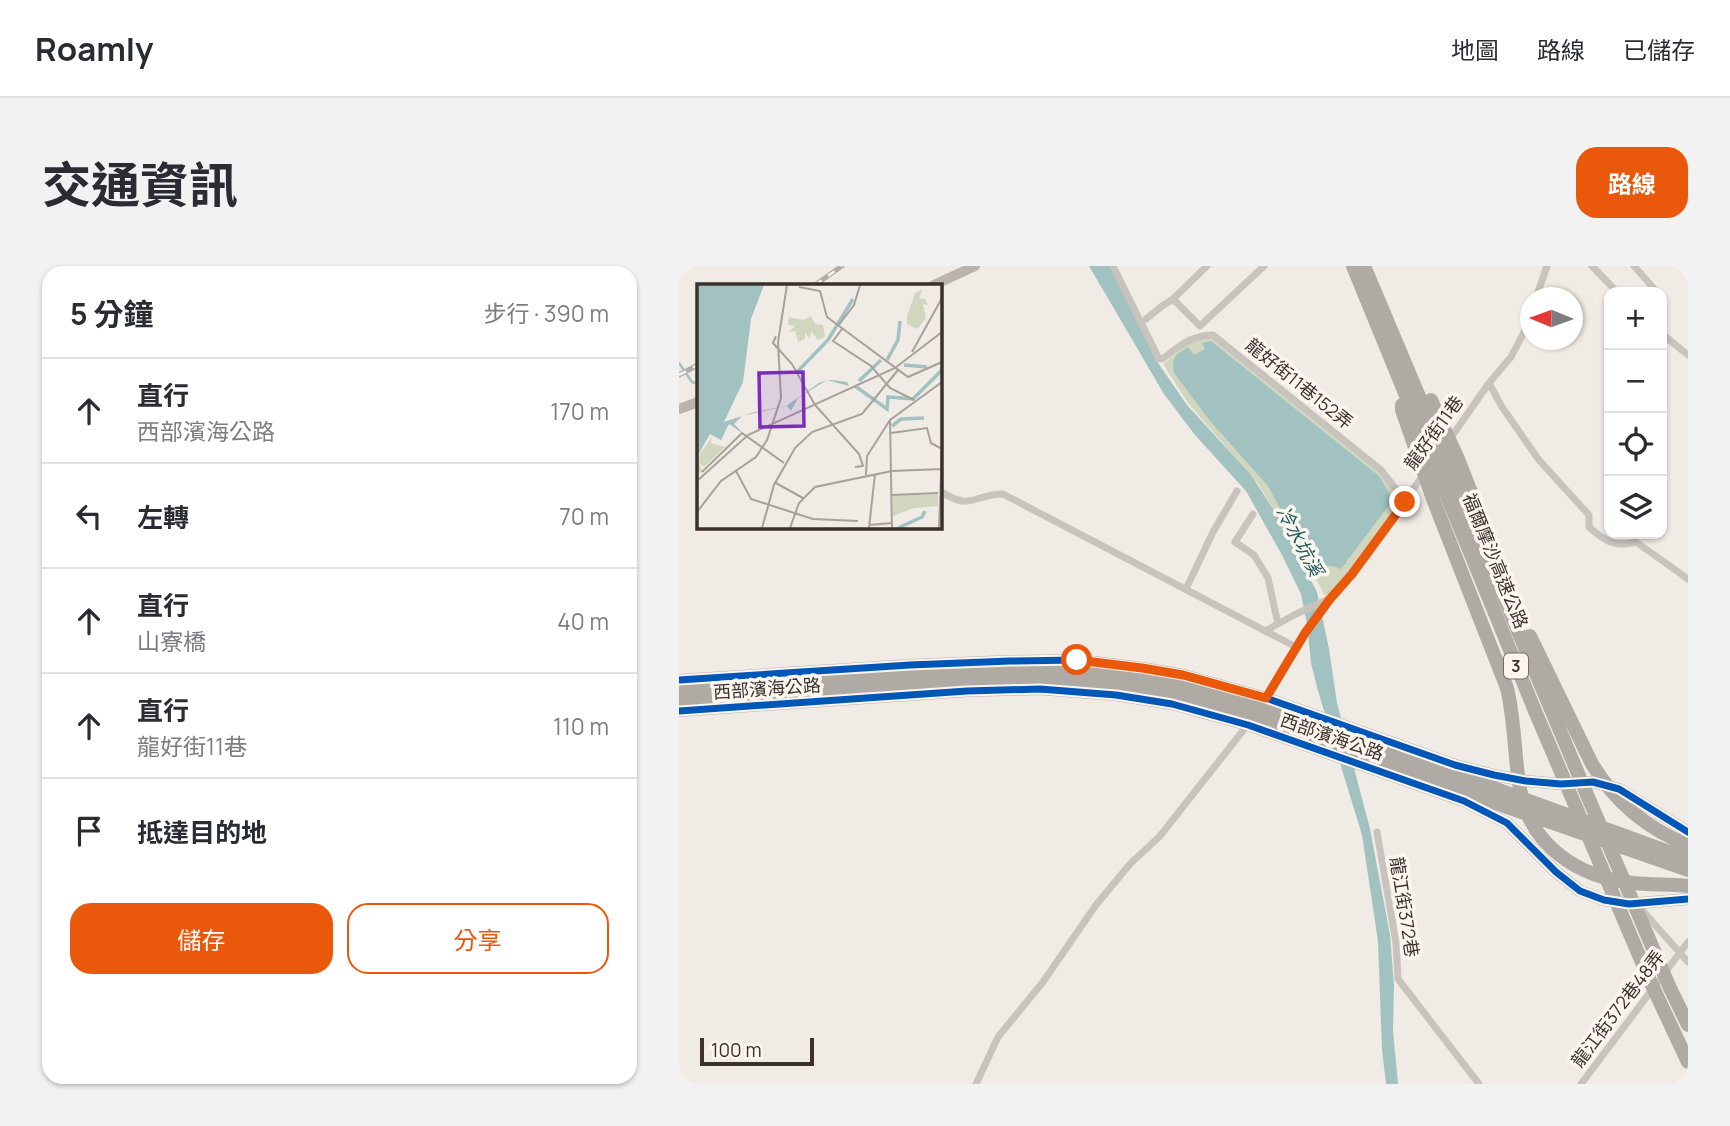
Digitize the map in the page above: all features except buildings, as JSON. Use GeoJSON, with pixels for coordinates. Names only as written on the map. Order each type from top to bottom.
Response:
{"type":"FeatureCollection","features":[{"type":"Feature","properties":{"kind":"highway","name":"福爾摩沙高速公路"},"geometry":{"type":"LineString","coordinates":[[1353,266],[1540,723],[1650,981],[1688,1062]]}},
{"type":"Feature","properties":{"kind":"highway","name":"福爾摩沙高速公路"},"geometry":{"type":"LineString","coordinates":[[1366,266],[1588,797],[1688,1024]]}},
{"type":"Feature","properties":{"kind":"highway"},"geometry":{"type":"LineString","coordinates":[[1366,266],[1458,459],[1517,608],[1592,764],[1619,801],[1656,830],[1688,845]]}},
{"type":"Feature","properties":{"kind":"highway"},"geometry":{"type":"LineString","coordinates":[[1400,382],[1402,410],[1424,473],[1507,688],[1512,708],[1524,808],[1541,838],[1562,858],[1588,873],[1635,883],[1688,886]]}},
{"type":"Feature","properties":{"kind":"highway"},"geometry":{"type":"LineString","coordinates":[[679,687],[736,686],[896,673],[986,669],[1087,670],[1148,679],[1256,712],[1326,748],[1688,870]]}},
{"type":"Feature","properties":{"kind":"highway"},"geometry":{"type":"LineString","coordinates":[[679,700],[999,681],[1085,681],[1148,689],[1256,712],[1315,720],[1361,742],[1688,859]]}},
{"type":"Feature","properties":{"kind":"main road","name":"西部濱海公路"},"geometry":{"type":"LineString","coordinates":[[679,680],[910,665],[1077,660],[1183,675],[1256,712]]}},
{"type":"Feature","properties":{"kind":"main road","name":"西部濱海公路"},"geometry":{"type":"LineString","coordinates":[[679,711],[967,691],[1040,689],[1117,695],[1173,704],[1256,712]]}},
{"type":"Feature","properties":{"kind":"main road","name":"西部濱海公路"},"geometry":{"type":"LineString","coordinates":[[1315,720],[1353,729],[1455,765],[1494,775],[1561,784],[1593,782],[1619,789],[1688,832]]}},
{"type":"Feature","properties":{"kind":"main road","name":"西部濱海公路"},"geometry":{"type":"LineString","coordinates":[[1369,763],[1498,817],[1580,891],[1604,900],[1639,903],[1688,899]]}},
{"type":"Feature","properties":{"kind":"street"},"geometry":{"type":"LineString","coordinates":[[936,284],[975,266]]}},
{"type":"Feature","properties":{"kind":"street","name":"龍好街11巷152弄"},"geometry":{"type":"LineString","coordinates":[[1113,266],[1159,359],[1192,338],[1213,335],[1381,470],[1405,502]]}},
{"type":"Feature","properties":{"kind":"street"},"geometry":{"type":"LineString","coordinates":[[1146,319],[1173,299],[1207,266]]}},
{"type":"Feature","properties":{"kind":"street"},"geometry":{"type":"LineString","coordinates":[[1173,299],[1200,326],[1264,266]]}},
{"type":"Feature","properties":{"kind":"street"},"geometry":{"type":"LineString","coordinates":[[1540,287],[1547,266]]}},
{"type":"Feature","properties":{"kind":"street"},"geometry":{"type":"LineString","coordinates":[[1592,266],[1611,287]]}},
{"type":"Feature","properties":{"kind":"street"},"geometry":{"type":"LineString","coordinates":[[1634,266],[1653,287]]}},
{"type":"Feature","properties":{"kind":"street"},"geometry":{"type":"LineString","coordinates":[[1667,338],[1688,355]]}},
{"type":"Feature","properties":{"kind":"street","name":"龍好街11巷"},"geometry":{"type":"LineString","coordinates":[[976,1084],[998,1037],[1043,982],[1096,905],[1130,864],[1160,836],[1256,712],[1305,633],[1405,502],[1489,383],[1511,357],[1520,340]]}},
{"type":"Feature","properties":{"kind":"street"},"geometry":{"type":"LineString","coordinates":[[1489,383],[1502,407],[1539,460],[1589,515],[1589,527],[1614,544],[1636,542],[1688,579]]}},
{"type":"Feature","properties":{"kind":"street"},"geometry":{"type":"LineString","coordinates":[[679,410],[697,402]]}},
{"type":"Feature","properties":{"kind":"street"},"geometry":{"type":"LineString","coordinates":[[1186,590],[1213,532],[1237,491]]}},
{"type":"Feature","properties":{"kind":"street"},"geometry":{"type":"LineString","coordinates":[[941,492],[957,501],[970,502],[994,494],[1003,495],[1296,648]]}},
{"type":"Feature","properties":{"kind":"street"},"geometry":{"type":"LineString","coordinates":[[1253,514],[1235,542],[1254,555],[1268,578],[1278,624]]}},
{"type":"Feature","properties":{"kind":"street"},"geometry":{"type":"LineString","coordinates":[[1265,631],[1299,612],[1327,602]]}},
{"type":"Feature","properties":{"kind":"street","name":"龍江街372巷"},"geometry":{"type":"LineString","coordinates":[[1377,832],[1395,943],[1398,979],[1479,1084]]}},
{"type":"Feature","properties":{"kind":"street"},"geometry":{"type":"LineString","coordinates":[[1639,903],[1644,914],[1688,962]]}},
{"type":"Feature","properties":{"kind":"street","name":"龍江街372巷48弄"},"geometry":{"type":"LineString","coordinates":[[1581,1084],[1688,942]]}},
{"type":"Feature","properties":{"kind":"green space"},"geometry":{"type":"Polygon","coordinates":[[[1213,337],[1379,472],[1401,502],[1329,597],[1327,594],[1325,596],[1258,484],[1188,403],[1163,364],[1194,339],[1213,337]]]}},
{"type":"Feature","properties":{"kind":"water"},"geometry":{"type":"Polygon","coordinates":[[[1089,266],[1110,266],[1156,360],[1187,405],[1251,475],[1279,518],[1317,592],[1337,703],[1370,829],[1390,935],[1394,985],[1393,1031],[1398,1084],[1386,1084],[1378,941],[1362,835],[1318,691],[1301,594],[1246,491],[1195,435],[1164,394],[1089,266]]]}},
{"type":"Feature","properties":{"kind":"water","name":"冷水坑溪"},"geometry":{"type":"Polygon","coordinates":[[[1211,341],[1379,476],[1393,500],[1341,569],[1327,566],[1314,570],[1268,486],[1210,421],[1174,373],[1176,355],[1188,347],[1194,355],[1205,349],[1202,343],[1211,341]]]}},
{"type":"Feature","properties":{"kind":"waterway"},"geometry":{"type":"LineString","coordinates":[[679,363],[692,382],[697,384]]}},
{"type":"Feature","properties":{"kind":"railway"},"geometry":{"type":"LineString","coordinates":[[816,284],[842,266]]}},
{"type":"Feature","properties":{"kind":"railway"},"geometry":{"type":"LineString","coordinates":[[679,375],[697,366]]}},
{"type":"Feature","properties":{"kind":"cycle path"},"geometry":{"type":"LineString","coordinates":[[679,680],[1010,661],[1077,660],[1142,668],[1183,675],[1266,698],[1455,765],[1494,775],[1561,784],[1593,782],[1619,789],[1688,832]]}},
{"type":"Feature","properties":{"kind":"cycle path"},"geometry":{"type":"LineString","coordinates":[[679,711],[967,691],[1040,689],[1116,695],[1172,704],[1248,725],[1464,801],[1507,823],[1556,872],[1580,891],[1604,900],[1629,904],[1688,899]]}},
{"type":"Feature","properties":{"kind":"route"},"geometry":{"type":"LineString","coordinates":[[1077,660],[1183,675],[1266,698],[1305,633],[1405,502]]}}]}
